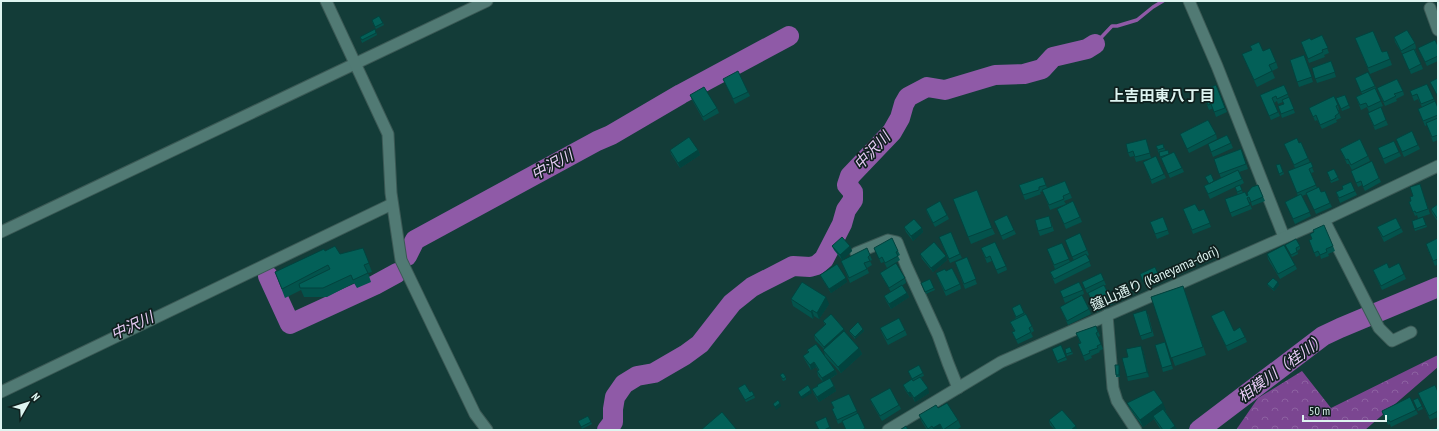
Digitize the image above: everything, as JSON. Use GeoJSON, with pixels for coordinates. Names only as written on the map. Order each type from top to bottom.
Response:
{"type":"FeatureCollection","features":[{"type":"Feature","properties":{"kind":"street"},"geometry":{"type":"LineString","coordinates":[[326,1],[388,134],[390,193],[401,260],[475,414],[487,430]]}},
{"type":"Feature","properties":{"kind":"street"},"geometry":{"type":"LineString","coordinates":[[1,232],[487,1]]}},
{"type":"Feature","properties":{"kind":"street"},"geometry":{"type":"LineString","coordinates":[[1189,1],[1217,66],[1284,238]]}},
{"type":"Feature","properties":{"kind":"street"},"geometry":{"type":"LineString","coordinates":[[1430,8],[1438,30]]}},
{"type":"Feature","properties":{"kind":"street","name":"鐘山通り (Kaneyama-dori)"},"geometry":{"type":"LineString","coordinates":[[888,430],[1001,362],[1284,238],[1438,166]]}},
{"type":"Feature","properties":{"kind":"street"},"geometry":{"type":"LineString","coordinates":[[1,392],[392,204]]}},
{"type":"Feature","properties":{"kind":"street"},"geometry":{"type":"LineString","coordinates":[[1324,220],[1379,328],[1392,341],[1410,332]]}},
{"type":"Feature","properties":{"kind":"street"},"geometry":{"type":"LineString","coordinates":[[856,253],[888,240],[898,242],[906,265],[938,335],[958,388]]}},
{"type":"Feature","properties":{"kind":"street"},"geometry":{"type":"LineString","coordinates":[[1107,315],[1113,388],[1117,401],[1136,430]]}},
{"type":"Feature","properties":{"kind":"green space"},"geometry":{"type":"Polygon","coordinates":[[[1438,355],[1438,367],[1365,430],[1236,430],[1258,398],[1302,371],[1331,408],[1438,355]]]}},
{"type":"Feature","properties":{"kind":"building"},"geometry":{"type":"Polygon","coordinates":[[[379,16],[383,23],[375,27],[372,20],[379,16]]]}},
{"type":"Feature","properties":{"kind":"building"},"geometry":{"type":"Polygon","coordinates":[[[375,29],[376,33],[362,40],[360,37],[375,29]]]}},
{"type":"Feature","properties":{"kind":"building"},"geometry":{"type":"Polygon","coordinates":[[[1407,30],[1415,43],[1401,51],[1394,37],[1407,30]]]}},
{"type":"Feature","properties":{"kind":"building"},"geometry":{"type":"Polygon","coordinates":[[[1373,31],[1382,52],[1387,51],[1390,59],[1368,68],[1355,38],[1373,31]]]}},
{"type":"Feature","properties":{"kind":"building"},"geometry":{"type":"Polygon","coordinates":[[[1322,35],[1328,48],[1308,59],[1301,42],[1310,38],[1311,40],[1322,35]]]}},
{"type":"Feature","properties":{"kind":"building"},"geometry":{"type":"Polygon","coordinates":[[[1435,40],[1438,46],[1438,56],[1425,62],[1418,48],[1435,40]]]}},
{"type":"Feature","properties":{"kind":"building"},"geometry":{"type":"Polygon","coordinates":[[[1259,42],[1263,51],[1270,48],[1276,62],[1269,65],[1272,71],[1254,80],[1242,54],[1252,50],[1250,46],[1259,42]]]}},
{"type":"Feature","properties":{"kind":"building"},"geometry":{"type":"Polygon","coordinates":[[[1414,49],[1421,64],[1409,70],[1402,54],[1414,49]]]}},
{"type":"Feature","properties":{"kind":"building"},"geometry":{"type":"Polygon","coordinates":[[[1304,55],[1312,77],[1297,82],[1290,60],[1304,55]]]}},
{"type":"Feature","properties":{"kind":"building"},"geometry":{"type":"Polygon","coordinates":[[[1331,61],[1335,72],[1315,79],[1312,68],[1331,61]]]}},
{"type":"Feature","properties":{"kind":"building"},"geometry":{"type":"Polygon","coordinates":[[[738,71],[748,92],[733,99],[723,79],[738,71]]]}},
{"type":"Feature","properties":{"kind":"building"},"geometry":{"type":"Polygon","coordinates":[[[1368,72],[1375,86],[1361,92],[1355,78],[1368,72]]]}},
{"type":"Feature","properties":{"kind":"building"},"geometry":{"type":"Polygon","coordinates":[[[1438,78],[1438,97],[1430,82],[1438,78]]]}},
{"type":"Feature","properties":{"kind":"building"},"geometry":{"type":"Polygon","coordinates":[[[1397,79],[1403,91],[1394,94],[1396,96],[1384,102],[1377,88],[1397,79]]]}},
{"type":"Feature","properties":{"kind":"building"},"geometry":{"type":"Polygon","coordinates":[[[1427,84],[1434,99],[1421,104],[1417,94],[1412,96],[1410,91],[1427,84]]]}},
{"type":"Feature","properties":{"kind":"building"},"geometry":{"type":"Polygon","coordinates":[[[1216,85],[1225,108],[1214,112],[1211,104],[1208,105],[1202,91],[1216,85]]]}},
{"type":"Feature","properties":{"kind":"building"},"geometry":{"type":"Polygon","coordinates":[[[1284,85],[1288,94],[1277,99],[1276,96],[1272,98],[1278,112],[1269,116],[1260,95],[1284,85]]]}},
{"type":"Feature","properties":{"kind":"building"},"geometry":{"type":"Polygon","coordinates":[[[704,87],[717,108],[703,117],[690,95],[704,87]]]}},
{"type":"Feature","properties":{"kind":"building"},"geometry":{"type":"Polygon","coordinates":[[[1375,88],[1381,101],[1368,107],[1366,103],[1360,105],[1356,97],[1375,88]]]}},
{"type":"Feature","properties":{"kind":"building"},"geometry":{"type":"Polygon","coordinates":[[[1345,95],[1349,105],[1341,109],[1336,98],[1345,95]]]}},
{"type":"Feature","properties":{"kind":"building"},"geometry":{"type":"Polygon","coordinates":[[[1334,96],[1338,105],[1336,106],[1339,113],[1335,116],[1336,118],[1320,125],[1316,115],[1313,117],[1309,108],[1334,96]]]}},
{"type":"Feature","properties":{"kind":"building"},"geometry":{"type":"Polygon","coordinates":[[[1289,97],[1294,109],[1281,114],[1278,106],[1284,104],[1282,100],[1289,97]]]}},
{"type":"Feature","properties":{"kind":"building"},"geometry":{"type":"Polygon","coordinates":[[[1435,101],[1438,108],[1438,115],[1423,121],[1418,109],[1435,101]]]}},
{"type":"Feature","properties":{"kind":"building"},"geometry":{"type":"Polygon","coordinates":[[[1381,107],[1386,120],[1374,126],[1368,113],[1381,107]]]}},
{"type":"Feature","properties":{"kind":"building"},"geometry":{"type":"Polygon","coordinates":[[[1438,118],[1438,135],[1432,137],[1426,123],[1438,118]]]}},
{"type":"Feature","properties":{"kind":"building"},"geometry":{"type":"Polygon","coordinates":[[[1208,120],[1216,134],[1187,149],[1180,134],[1208,120]]]}},
{"type":"Feature","properties":{"kind":"building"},"geometry":{"type":"Polygon","coordinates":[[[1412,131],[1418,145],[1402,152],[1396,139],[1412,131]]]}},
{"type":"Feature","properties":{"kind":"building"},"geometry":{"type":"Polygon","coordinates":[[[1227,135],[1231,143],[1211,152],[1208,144],[1227,135]]]}},
{"type":"Feature","properties":{"kind":"building"},"geometry":{"type":"Polygon","coordinates":[[[689,137],[698,150],[678,163],[670,150],[689,137]]]}},
{"type":"Feature","properties":{"kind":"building"},"geometry":{"type":"Polygon","coordinates":[[[1297,138],[1299,143],[1301,142],[1308,158],[1294,165],[1284,144],[1297,138]]]}},
{"type":"Feature","properties":{"kind":"building"},"geometry":{"type":"Polygon","coordinates":[[[1146,139],[1150,153],[1135,157],[1133,151],[1128,153],[1126,144],[1146,139]]]}},
{"type":"Feature","properties":{"kind":"building"},"geometry":{"type":"Polygon","coordinates":[[[1360,139],[1368,156],[1351,165],[1348,159],[1346,160],[1340,149],[1360,139]]]}},
{"type":"Feature","properties":{"kind":"building"},"geometry":{"type":"Polygon","coordinates":[[[1394,141],[1399,152],[1383,159],[1378,148],[1394,141]]]}},
{"type":"Feature","properties":{"kind":"building"},"geometry":{"type":"Polygon","coordinates":[[[1163,144],[1164,148],[1158,150],[1156,146],[1163,144]]]}},
{"type":"Feature","properties":{"kind":"building"},"geometry":{"type":"Polygon","coordinates":[[[1241,149],[1246,164],[1219,174],[1214,159],[1241,149]]]}},
{"type":"Feature","properties":{"kind":"building"},"geometry":{"type":"Polygon","coordinates":[[[1168,150],[1169,154],[1160,157],[1159,152],[1168,150]]]}},
{"type":"Feature","properties":{"kind":"building"},"geometry":{"type":"Polygon","coordinates":[[[1174,152],[1182,168],[1168,174],[1161,158],[1174,152]]]}},
{"type":"Feature","properties":{"kind":"building"},"geometry":{"type":"Polygon","coordinates":[[[1156,156],[1164,174],[1151,180],[1143,162],[1156,156]]]}},
{"type":"Feature","properties":{"kind":"building"},"geometry":{"type":"Polygon","coordinates":[[[1372,161],[1379,178],[1363,187],[1361,181],[1356,183],[1351,171],[1372,161]]]}},
{"type":"Feature","properties":{"kind":"building"},"geometry":{"type":"Polygon","coordinates":[[[1311,162],[1313,167],[1309,169],[1316,185],[1297,193],[1288,171],[1311,162]]]}},
{"type":"Feature","properties":{"kind":"building"},"geometry":{"type":"Polygon","coordinates":[[[1280,164],[1283,172],[1279,174],[1276,165],[1280,164]]]}},
{"type":"Feature","properties":{"kind":"building"},"geometry":{"type":"Polygon","coordinates":[[[1334,169],[1338,177],[1331,181],[1327,172],[1334,169]]]}},
{"type":"Feature","properties":{"kind":"building"},"geometry":{"type":"Polygon","coordinates":[[[1238,170],[1242,179],[1208,194],[1204,186],[1238,170]]]}},
{"type":"Feature","properties":{"kind":"building"},"geometry":{"type":"Polygon","coordinates":[[[1211,174],[1214,181],[1209,184],[1205,177],[1211,174]]]}},
{"type":"Feature","properties":{"kind":"building"},"geometry":{"type":"Polygon","coordinates":[[[1043,177],[1046,185],[1039,187],[1039,190],[1023,195],[1019,185],[1043,177]]]}},
{"type":"Feature","properties":{"kind":"building"},"geometry":{"type":"Polygon","coordinates":[[[1065,181],[1070,193],[1063,196],[1064,199],[1049,205],[1042,190],[1065,181]]]}},
{"type":"Feature","properties":{"kind":"building"},"geometry":{"type":"Polygon","coordinates":[[[1351,182],[1355,191],[1339,198],[1336,192],[1343,189],[1342,186],[1351,182]]]}},
{"type":"Feature","properties":{"kind":"building"},"geometry":{"type":"Polygon","coordinates":[[[1420,184],[1428,209],[1416,213],[1415,211],[1413,212],[1409,202],[1411,201],[1410,197],[1413,196],[1410,187],[1420,184]]]}},
{"type":"Feature","properties":{"kind":"building"},"geometry":{"type":"Polygon","coordinates":[[[1240,185],[1242,190],[1237,192],[1235,187],[1240,185]]]}},
{"type":"Feature","properties":{"kind":"building"},"geometry":{"type":"Polygon","coordinates":[[[1258,185],[1263,197],[1251,202],[1249,197],[1247,198],[1250,205],[1230,213],[1225,199],[1245,192],[1247,196],[1247,193],[1252,187],[1258,185]]]}},
{"type":"Feature","properties":{"kind":"building"},"geometry":{"type":"Polygon","coordinates":[[[1319,187],[1321,192],[1325,191],[1330,203],[1314,210],[1306,193],[1319,187]]]}},
{"type":"Feature","properties":{"kind":"building"},"geometry":{"type":"Polygon","coordinates":[[[977,190],[992,228],[968,237],[953,199],[977,190]]]}},
{"type":"Feature","properties":{"kind":"building"},"geometry":{"type":"Polygon","coordinates":[[[1301,194],[1310,212],[1293,219],[1285,202],[1301,194]]]}},
{"type":"Feature","properties":{"kind":"building"},"geometry":{"type":"Polygon","coordinates":[[[940,201],[947,215],[933,223],[926,209],[940,201]]]}},
{"type":"Feature","properties":{"kind":"building"},"geometry":{"type":"Polygon","coordinates":[[[1073,201],[1080,217],[1064,224],[1057,209],[1073,201]]]}},
{"type":"Feature","properties":{"kind":"building"},"geometry":{"type":"Polygon","coordinates":[[[1195,204],[1199,211],[1204,209],[1210,223],[1192,230],[1183,209],[1195,204]]]}},
{"type":"Feature","properties":{"kind":"building"},"geometry":{"type":"Polygon","coordinates":[[[1438,204],[1438,217],[1437,218],[1431,209],[1438,204]]]}},
{"type":"Feature","properties":{"kind":"building"},"geometry":{"type":"Polygon","coordinates":[[[1007,215],[1014,230],[1001,236],[994,221],[1007,215]]]}},
{"type":"Feature","properties":{"kind":"building"},"geometry":{"type":"Polygon","coordinates":[[[1049,216],[1052,227],[1038,231],[1035,220],[1049,216]]]}},
{"type":"Feature","properties":{"kind":"building"},"geometry":{"type":"Polygon","coordinates":[[[1163,217],[1168,230],[1155,234],[1150,222],[1163,217]]]}},
{"type":"Feature","properties":{"kind":"building"},"geometry":{"type":"Polygon","coordinates":[[[1423,217],[1426,225],[1414,229],[1412,221],[1423,217]]]}},
{"type":"Feature","properties":{"kind":"building"},"geometry":{"type":"Polygon","coordinates":[[[1396,218],[1401,228],[1383,237],[1377,227],[1396,218]]]}},
{"type":"Feature","properties":{"kind":"building"},"geometry":{"type":"Polygon","coordinates":[[[914,219],[922,228],[911,236],[904,227],[914,219]]]}},
{"type":"Feature","properties":{"kind":"building"},"geometry":{"type":"Polygon","coordinates":[[[1324,225],[1333,246],[1326,249],[1327,252],[1320,255],[1318,251],[1314,253],[1309,240],[1312,239],[1310,234],[1314,232],[1313,230],[1324,225]]]}},
{"type":"Feature","properties":{"kind":"building"},"geometry":{"type":"Polygon","coordinates":[[[951,232],[960,254],[949,259],[939,237],[951,232]]]}},
{"type":"Feature","properties":{"kind":"building"},"geometry":{"type":"Polygon","coordinates":[[[1080,233],[1087,250],[1072,257],[1065,240],[1080,233]]]}},
{"type":"Feature","properties":{"kind":"building"},"geometry":{"type":"Polygon","coordinates":[[[842,237],[850,246],[840,255],[832,246],[842,237]]]}},
{"type":"Feature","properties":{"kind":"building"},"geometry":{"type":"Polygon","coordinates":[[[892,238],[898,251],[896,252],[898,256],[885,263],[882,257],[879,259],[874,248],[892,238]]]}},
{"type":"Feature","properties":{"kind":"building"},"geometry":{"type":"Polygon","coordinates":[[[1438,238],[1438,259],[1433,261],[1426,244],[1438,238]]]}},
{"type":"Feature","properties":{"kind":"building"},"geometry":{"type":"Polygon","coordinates":[[[1296,239],[1300,246],[1296,248],[1297,252],[1291,255],[1285,245],[1296,239]]]}},
{"type":"Feature","properties":{"kind":"building"},"geometry":{"type":"Polygon","coordinates":[[[934,242],[946,256],[931,268],[920,254],[934,242]]]}},
{"type":"Feature","properties":{"kind":"building"},"geometry":{"type":"Polygon","coordinates":[[[995,242],[1006,266],[996,270],[990,256],[986,258],[981,248],[995,242]]]}},
{"type":"Feature","properties":{"kind":"building"},"geometry":{"type":"Polygon","coordinates":[[[1062,243],[1069,259],[1054,265],[1047,249],[1062,243]]]}},
{"type":"Feature","properties":{"kind":"building"},"geometry":{"type":"Polygon","coordinates":[[[1284,245],[1295,265],[1278,274],[1267,254],[1284,245]]]}},
{"type":"Feature","properties":{"kind":"building"},"geometry":{"type":"Polygon","coordinates":[[[335,246],[340,254],[363,248],[369,263],[364,265],[368,273],[353,280],[351,275],[323,288],[300,288],[299,284],[330,269],[328,265],[282,289],[275,272],[324,249],[325,251],[335,246]]]}},
{"type":"Feature","properties":{"kind":"building"},"geometry":{"type":"Polygon","coordinates":[[[867,248],[870,255],[868,257],[870,261],[864,263],[867,269],[849,278],[841,261],[867,248]]]}},
{"type":"Feature","properties":{"kind":"building"},"geometry":{"type":"Polygon","coordinates":[[[1086,254],[1090,261],[1054,279],[1050,272],[1086,254]]]}},
{"type":"Feature","properties":{"kind":"building"},"geometry":{"type":"Polygon","coordinates":[[[967,257],[976,279],[964,284],[955,262],[967,257]]]}},
{"type":"Feature","properties":{"kind":"building"},"geometry":{"type":"Polygon","coordinates":[[[896,263],[905,278],[889,288],[880,273],[896,263]]]}},
{"type":"Feature","properties":{"kind":"building"},"geometry":{"type":"Polygon","coordinates":[[[1387,263],[1389,268],[1399,263],[1404,274],[1381,286],[1373,270],[1387,263]]]}},
{"type":"Feature","properties":{"kind":"building"},"geometry":{"type":"Polygon","coordinates":[[[837,264],[846,278],[829,289],[820,275],[837,264]]]}},
{"type":"Feature","properties":{"kind":"building"},"geometry":{"type":"Polygon","coordinates":[[[1155,267],[1159,276],[1143,282],[1140,274],[1155,267]]]}},
{"type":"Feature","properties":{"kind":"building"},"geometry":{"type":"Polygon","coordinates":[[[952,268],[960,284],[945,291],[936,273],[952,268]]]}},
{"type":"Feature","properties":{"kind":"building"},"geometry":{"type":"Polygon","coordinates":[[[1101,273],[1104,280],[1085,289],[1082,282],[1101,273]]]}},
{"type":"Feature","properties":{"kind":"building"},"geometry":{"type":"Polygon","coordinates":[[[1273,278],[1278,282],[1273,289],[1267,284],[1273,278]]]}},
{"type":"Feature","properties":{"kind":"building"},"geometry":{"type":"Polygon","coordinates":[[[930,279],[934,288],[925,292],[921,283],[930,279]]]}},
{"type":"Feature","properties":{"kind":"building"},"geometry":{"type":"Polygon","coordinates":[[[802,282],[826,297],[817,313],[812,310],[811,312],[791,299],[802,282]]]}},
{"type":"Feature","properties":{"kind":"building"},"geometry":{"type":"Polygon","coordinates":[[[1079,282],[1083,290],[1063,298],[1060,291],[1079,282]]]}},
{"type":"Feature","properties":{"kind":"building"},"geometry":{"type":"Polygon","coordinates":[[[902,285],[907,293],[889,304],[884,296],[902,285]]]}},
{"type":"Feature","properties":{"kind":"building"},"geometry":{"type":"Polygon","coordinates":[[[1104,285],[1111,299],[1095,308],[1088,293],[1104,285]]]}},
{"type":"Feature","properties":{"kind":"building"},"geometry":{"type":"Polygon","coordinates":[[[1183,286],[1203,347],[1171,358],[1151,297],[1183,286]]]}},
{"type":"Feature","properties":{"kind":"building"},"geometry":{"type":"Polygon","coordinates":[[[1082,295],[1089,309],[1067,321],[1060,307],[1082,295]]]}},
{"type":"Feature","properties":{"kind":"building"},"geometry":{"type":"Polygon","coordinates":[[[1020,304],[1024,313],[1016,317],[1012,308],[1020,304]]]}},
{"type":"Feature","properties":{"kind":"building"},"geometry":{"type":"Polygon","coordinates":[[[1146,310],[1152,332],[1140,336],[1133,314],[1146,310]]]}},
{"type":"Feature","properties":{"kind":"building"},"geometry":{"type":"Polygon","coordinates":[[[1224,310],[1234,331],[1240,327],[1245,337],[1226,346],[1211,316],[1224,310]]]}},
{"type":"Feature","properties":{"kind":"building"},"geometry":{"type":"Polygon","coordinates":[[[831,314],[844,329],[824,347],[814,335],[826,324],[823,321],[831,314]]]}},
{"type":"Feature","properties":{"kind":"building"},"geometry":{"type":"Polygon","coordinates":[[[1026,314],[1032,326],[1029,328],[1031,332],[1016,340],[1012,332],[1015,331],[1010,322],[1026,314]]]}},
{"type":"Feature","properties":{"kind":"building"},"geometry":{"type":"Polygon","coordinates":[[[899,318],[905,330],[887,340],[880,328],[899,318]]]}},
{"type":"Feature","properties":{"kind":"building"},"geometry":{"type":"Polygon","coordinates":[[[858,322],[863,329],[855,337],[849,331],[858,322]]]}},
{"type":"Feature","properties":{"kind":"building"},"geometry":{"type":"Polygon","coordinates":[[[1096,326],[1098,332],[1096,333],[1101,344],[1097,346],[1098,348],[1089,351],[1090,353],[1083,356],[1078,344],[1081,343],[1076,333],[1096,326]]]}},
{"type":"Feature","properties":{"kind":"building"},"geometry":{"type":"Polygon","coordinates":[[[844,331],[859,348],[838,367],[823,350],[844,331]]]}},
{"type":"Feature","properties":{"kind":"building"},"geometry":{"type":"Polygon","coordinates":[[[1165,342],[1172,365],[1162,368],[1155,345],[1165,342]]]}},
{"type":"Feature","properties":{"kind":"building"},"geometry":{"type":"Polygon","coordinates":[[[816,344],[835,370],[822,378],[817,371],[819,370],[814,362],[810,365],[803,356],[809,352],[807,350],[816,344]]]}},
{"type":"Feature","properties":{"kind":"building"},"geometry":{"type":"Polygon","coordinates":[[[1061,345],[1066,357],[1057,361],[1052,349],[1061,345]]]}},
{"type":"Feature","properties":{"kind":"building"},"geometry":{"type":"Polygon","coordinates":[[[1141,346],[1147,372],[1127,377],[1122,358],[1128,357],[1126,349],[1141,346]]]}},
{"type":"Feature","properties":{"kind":"building"},"geometry":{"type":"Polygon","coordinates":[[[1070,347],[1072,352],[1066,354],[1065,349],[1070,347]]]}},
{"type":"Feature","properties":{"kind":"building"},"geometry":{"type":"Polygon","coordinates":[[[919,365],[923,373],[912,379],[908,371],[919,365]]]}},
{"type":"Feature","properties":{"kind":"building"},"geometry":{"type":"Polygon","coordinates":[[[1115,365],[1119,365],[1119,375],[1116,375],[1115,365]]]}},
{"type":"Feature","properties":{"kind":"building"},"geometry":{"type":"Polygon","coordinates":[[[783,373],[786,377],[783,379],[780,375],[783,373]]]}},
{"type":"Feature","properties":{"kind":"building"},"geometry":{"type":"Polygon","coordinates":[[[920,377],[928,388],[914,398],[910,392],[908,393],[903,385],[912,379],[913,381],[920,377]]]}},
{"type":"Feature","properties":{"kind":"building"},"geometry":{"type":"Polygon","coordinates":[[[830,378],[834,386],[817,397],[812,389],[830,378]]]}},
{"type":"Feature","properties":{"kind":"building"},"geometry":{"type":"Polygon","coordinates":[[[745,384],[754,395],[745,400],[738,388],[745,384]]]}},
{"type":"Feature","properties":{"kind":"building"},"geometry":{"type":"Polygon","coordinates":[[[808,385],[811,390],[801,397],[798,392],[808,385]]]}},
{"type":"Feature","properties":{"kind":"building"},"geometry":{"type":"Polygon","coordinates":[[[1435,385],[1438,392],[1438,411],[1429,416],[1418,393],[1435,385]]]}},
{"type":"Feature","properties":{"kind":"building"},"geometry":{"type":"Polygon","coordinates":[[[890,388],[899,405],[880,416],[870,399],[890,388]]]}},
{"type":"Feature","properties":{"kind":"building"},"geometry":{"type":"Polygon","coordinates":[[[1154,390],[1163,403],[1140,420],[1127,403],[1154,390]]]}},
{"type":"Feature","properties":{"kind":"building"},"geometry":{"type":"Polygon","coordinates":[[[849,394],[857,411],[837,420],[832,409],[834,408],[831,402],[849,394]]]}},
{"type":"Feature","properties":{"kind":"building"},"geometry":{"type":"Polygon","coordinates":[[[1410,397],[1416,410],[1390,422],[1389,420],[1386,421],[1382,411],[1410,397]]]}},
{"type":"Feature","properties":{"kind":"building"},"geometry":{"type":"Polygon","coordinates":[[[1418,398],[1422,406],[1417,409],[1413,400],[1418,398]]]}},
{"type":"Feature","properties":{"kind":"building"},"geometry":{"type":"Polygon","coordinates":[[[778,400],[780,403],[775,407],[773,404],[778,400]]]}},
{"type":"Feature","properties":{"kind":"building"},"geometry":{"type":"Polygon","coordinates":[[[947,403],[958,420],[943,430],[940,424],[933,428],[932,426],[928,429],[919,415],[936,405],[938,408],[947,403]]]}},
{"type":"Feature","properties":{"kind":"building"},"geometry":{"type":"Polygon","coordinates":[[[1163,409],[1175,426],[1169,430],[1163,430],[1153,416],[1163,409]]]}},
{"type":"Feature","properties":{"kind":"building"},"geometry":{"type":"Polygon","coordinates":[[[1062,410],[1076,426],[1071,430],[1056,430],[1049,420],[1062,410]]]}},
{"type":"Feature","properties":{"kind":"building"},"geometry":{"type":"Polygon","coordinates":[[[722,412],[737,430],[701,430],[722,412]]]}},
{"type":"Feature","properties":{"kind":"building"},"geometry":{"type":"Polygon","coordinates":[[[858,413],[865,428],[862,430],[846,430],[842,421],[858,413]]]}},
{"type":"Feature","properties":{"kind":"building"},"geometry":{"type":"Polygon","coordinates":[[[588,416],[591,422],[581,427],[578,421],[588,416]]]}},
{"type":"Feature","properties":{"kind":"building"},"geometry":{"type":"Polygon","coordinates":[[[826,417],[830,428],[819,430],[815,422],[826,417]]]}},
{"type":"Feature","properties":{"kind":"building"},"geometry":{"type":"Polygon","coordinates":[[[906,426],[908,430],[900,430],[906,426]]]}},
{"type":"Feature","properties":{"kind":"building"},"geometry":{"type":"Polygon","coordinates":[[[830,427],[831,430],[824,430],[830,427]]]}},
{"type":"Feature","properties":{"kind":"waterway","name":"中沢川"},"geometry":{"type":"LineString","coordinates":[[1095,44],[1112,26],[1137,20],[1163,1]]}},
{"type":"Feature","properties":{"kind":"waterway","name":"中沢川"},"geometry":{"type":"LineString","coordinates":[[407,256],[415,240],[597,141],[611,135],[681,94],[789,36]]}},
{"type":"Feature","properties":{"kind":"waterway","name":"中沢川"},"geometry":{"type":"LineString","coordinates":[[607,430],[613,422],[615,397],[624,384],[637,376],[654,373],[685,355],[700,344],[732,303],[752,287],[793,266],[810,267],[817,265],[824,259],[842,224],[846,210],[853,200],[853,192],[847,185],[850,176],[892,132],[900,118],[904,104],[908,97],[927,87],[945,90],[995,75],[1024,74],[1042,69],[1053,57],[1087,49],[1095,44]]}},
{"type":"Feature","properties":{"kind":"waterway","name":"中沢川"},"geometry":{"type":"LineString","coordinates":[[268,276],[290,324],[375,285],[397,273]]}},
{"type":"Feature","properties":{"kind":"waterway","name":"相模川（桂川）"},"geometry":{"type":"LineString","coordinates":[[1199,430],[1323,336],[1438,287]]}},
{"type":"Feature","properties":{"kind":"district","name":"上吉田東八丁目"},"geometry":{"type":"Point","coordinates":[1162,96]}}]}
